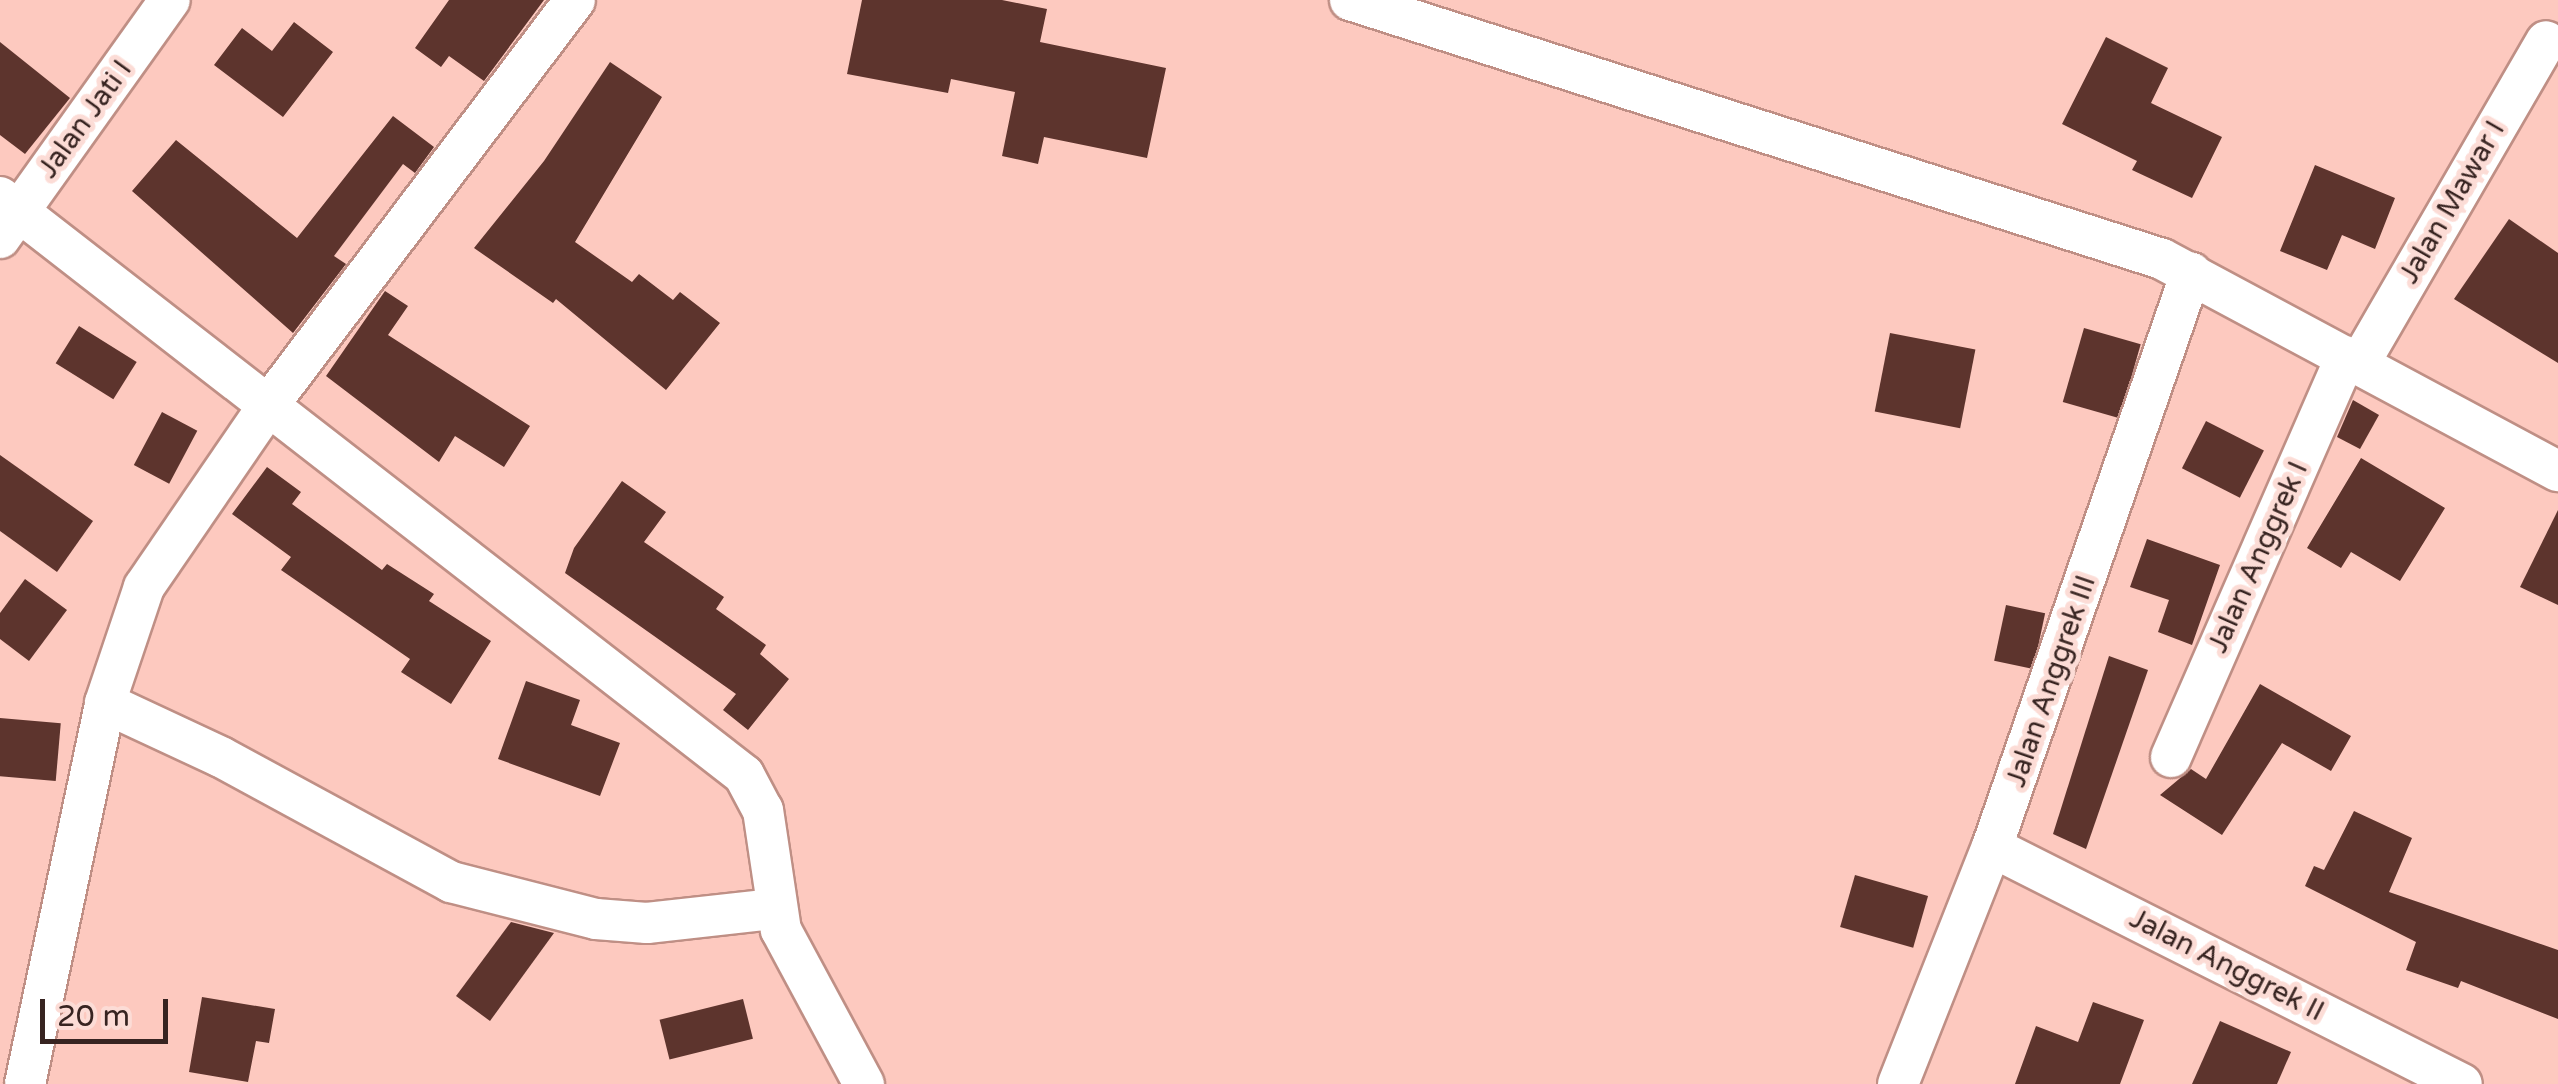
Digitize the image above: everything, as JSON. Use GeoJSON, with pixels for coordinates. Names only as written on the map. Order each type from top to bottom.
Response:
{"type":"FeatureCollection","features":[{"type":"Feature","properties":{"kind":"street","name":"Jalan Jati I"},"geometry":{"type":"LineString","coordinates":[[6,215],[170,0]]}},
{"type":"Feature","properties":{"kind":"street"},"geometry":{"type":"LineString","coordinates":[[25,1084],[104,703],[144,587],[270,403],[575,0]]}},
{"type":"Feature","properties":{"kind":"street"},"geometry":{"type":"LineString","coordinates":[[1350,0],[2191,273],[2558,470]]}},
{"type":"Feature","properties":{"kind":"street","name":"Jalan Mawar I"},"geometry":{"type":"LineString","coordinates":[[2352,360],[2546,41]]}},
{"type":"Feature","properties":{"kind":"street"},"geometry":{"type":"LineString","coordinates":[[6,215],[270,403],[744,776],[763,810],[774,909],[864,1084]]}},
{"type":"Feature","properties":{"kind":"street","name":"Jalan Anggrek III"},"geometry":{"type":"LineString","coordinates":[[1898,1084],[1992,847],[2191,273]]}},
{"type":"Feature","properties":{"kind":"street","name":"Jalan Anggrek I"},"geometry":{"type":"LineString","coordinates":[[2170,757],[2352,360]]}},
{"type":"Feature","properties":{"kind":"street"},"geometry":{"type":"LineString","coordinates":[[104,703],[221,758],[451,882],[596,920],[647,923],[774,909]]}},
{"type":"Feature","properties":{"kind":"street","name":"Jalan Anggrek II"},"geometry":{"type":"LineString","coordinates":[[1992,847],[2462,1084]]}},
{"type":"Feature","properties":{"kind":"building"},"geometry":{"type":"Polygon","coordinates":[[[449,0],[544,0],[484,81],[449,56],[441,67],[415,48],[449,0]]]}},
{"type":"Feature","properties":{"kind":"building"},"geometry":{"type":"Polygon","coordinates":[[[862,0],[1002,0],[1047,9],[1040,42],[1166,68],[1147,158],[1044,137],[1038,164],[1002,156],[1015,92],[951,79],[948,93],[847,74],[862,0]]]}},
{"type":"Feature","properties":{"kind":"building"},"geometry":{"type":"Polygon","coordinates":[[[294,22],[333,52],[283,117],[214,65],[242,28],[272,51],[294,22]]]}},
{"type":"Feature","properties":{"kind":"building"},"geometry":{"type":"Polygon","coordinates":[[[2106,37],[2168,68],[2151,103],[2222,137],[2192,198],[2132,170],[2137,161],[2062,124],[2106,37]]]}},
{"type":"Feature","properties":{"kind":"building"},"geometry":{"type":"Polygon","coordinates":[[[0,42],[70,98],[25,154],[0,135],[0,42]]]}},
{"type":"Feature","properties":{"kind":"building"},"geometry":{"type":"Polygon","coordinates":[[[610,62],[662,97],[575,242],[632,282],[639,274],[673,300],[680,292],[720,323],[666,390],[556,299],[553,303],[474,248],[544,161],[610,62]]]}},
{"type":"Feature","properties":{"kind":"building"},"geometry":{"type":"Polygon","coordinates":[[[393,116],[434,147],[415,173],[403,164],[334,256],[346,264],[293,333],[132,191],[176,140],[297,238],[393,116]]]}},
{"type":"Feature","properties":{"kind":"building"},"geometry":{"type":"Polygon","coordinates":[[[2315,165],[2395,198],[2375,249],[2342,235],[2327,270],[2280,251],[2315,165]]]}},
{"type":"Feature","properties":{"kind":"building"},"geometry":{"type":"Polygon","coordinates":[[[2509,219],[2558,253],[2558,363],[2454,299],[2509,219]]]}},
{"type":"Feature","properties":{"kind":"building"},"geometry":{"type":"Polygon","coordinates":[[[385,291],[408,306],[388,335],[530,426],[504,467],[455,436],[439,462],[326,376],[385,291]]]}},
{"type":"Feature","properties":{"kind":"building"},"geometry":{"type":"Polygon","coordinates":[[[79,326],[137,362],[113,399],[56,363],[79,326]]]}},
{"type":"Feature","properties":{"kind":"building"},"geometry":{"type":"Polygon","coordinates":[[[2084,328],[2141,344],[2119,418],[2063,402],[2084,328]]]}},
{"type":"Feature","properties":{"kind":"building"},"geometry":{"type":"Polygon","coordinates":[[[1890,333],[1975,350],[1960,428],[1875,412],[1890,333]]]}},
{"type":"Feature","properties":{"kind":"building"},"geometry":{"type":"Polygon","coordinates":[[[2353,400],[2379,415],[2360,449],[2337,437],[2353,400]]]}},
{"type":"Feature","properties":{"kind":"building"},"geometry":{"type":"Polygon","coordinates":[[[162,412],[197,431],[169,484],[134,465],[162,412]]]}},
{"type":"Feature","properties":{"kind":"building"},"geometry":{"type":"Polygon","coordinates":[[[2206,421],[2264,451],[2240,498],[2182,468],[2206,421]]]}},
{"type":"Feature","properties":{"kind":"building"},"geometry":{"type":"Polygon","coordinates":[[[0,455],[93,521],[57,572],[0,531],[0,455]]]}},
{"type":"Feature","properties":{"kind":"building"},"geometry":{"type":"Polygon","coordinates":[[[2361,458],[2445,508],[2400,581],[2351,552],[2341,568],[2307,548],[2361,458]]]}},
{"type":"Feature","properties":{"kind":"building"},"geometry":{"type":"Polygon","coordinates":[[[267,467],[301,492],[292,504],[382,570],[387,564],[434,594],[429,601],[491,641],[451,704],[401,672],[410,659],[281,570],[291,557],[232,514],[267,467]]]}},
{"type":"Feature","properties":{"kind":"building"},"geometry":{"type":"Polygon","coordinates":[[[622,481],[666,512],[644,542],[724,597],[716,609],[766,645],[760,654],[789,679],[748,730],[723,710],[736,694],[565,573],[574,548],[622,481]]]}},
{"type":"Feature","properties":{"kind":"building"},"geometry":{"type":"Polygon","coordinates":[[[2558,510],[2558,605],[2520,587],[2558,510]]]}},
{"type":"Feature","properties":{"kind":"building"},"geometry":{"type":"Polygon","coordinates":[[[2147,539],[2220,565],[2192,645],[2158,632],[2169,600],[2130,587],[2147,539]]]}},
{"type":"Feature","properties":{"kind":"building"},"geometry":{"type":"Polygon","coordinates":[[[25,579],[67,610],[29,661],[0,639],[0,613],[25,579]]]}},
{"type":"Feature","properties":{"kind":"building"},"geometry":{"type":"Polygon","coordinates":[[[2006,605],[2045,613],[2033,669],[1994,661],[2006,605]]]}},
{"type":"Feature","properties":{"kind":"building"},"geometry":{"type":"Polygon","coordinates":[[[2109,656],[2148,670],[2086,849],[2053,834],[2109,656]]]}},
{"type":"Feature","properties":{"kind":"building"},"geometry":{"type":"Polygon","coordinates":[[[526,681],[580,700],[571,725],[620,743],[600,796],[498,759],[526,681]]]}},
{"type":"Feature","properties":{"kind":"building"},"geometry":{"type":"Polygon","coordinates":[[[2260,684],[2351,736],[2331,771],[2282,743],[2222,835],[2160,795],[2191,769],[2206,779],[2260,684]]]}},
{"type":"Feature","properties":{"kind":"building"},"geometry":{"type":"Polygon","coordinates":[[[0,718],[61,723],[56,781],[0,776],[0,718]]]}},
{"type":"Feature","properties":{"kind":"building"},"geometry":{"type":"Polygon","coordinates":[[[2354,811],[2412,838],[2389,892],[2558,950],[2558,1019],[2461,981],[2458,988],[2406,970],[2416,942],[2305,886],[2314,866],[2324,870],[2354,811]]]}},
{"type":"Feature","properties":{"kind":"building"},"geometry":{"type":"Polygon","coordinates":[[[1855,875],[1928,896],[1913,948],[1840,927],[1855,875]]]}},
{"type":"Feature","properties":{"kind":"building"},"geometry":{"type":"Polygon","coordinates":[[[511,922],[554,933],[490,1021],[456,996],[511,922]]]}},
{"type":"Feature","properties":{"kind":"building"},"geometry":{"type":"Polygon","coordinates":[[[202,997],[275,1009],[269,1043],[256,1041],[248,1082],[189,1072],[202,997]]]}},
{"type":"Feature","properties":{"kind":"building"},"geometry":{"type":"Polygon","coordinates":[[[743,999],[753,1039],[669,1060],[660,1020],[743,999]]]}},
{"type":"Feature","properties":{"kind":"building"},"geometry":{"type":"Polygon","coordinates":[[[2093,1002],[2144,1020],[2120,1084],[2015,1084],[2036,1026],[2078,1042],[2093,1002]]]}},
{"type":"Feature","properties":{"kind":"building"},"geometry":{"type":"Polygon","coordinates":[[[2220,1021],[2291,1052],[2277,1084],[2192,1084],[2220,1021]]]}}]}
